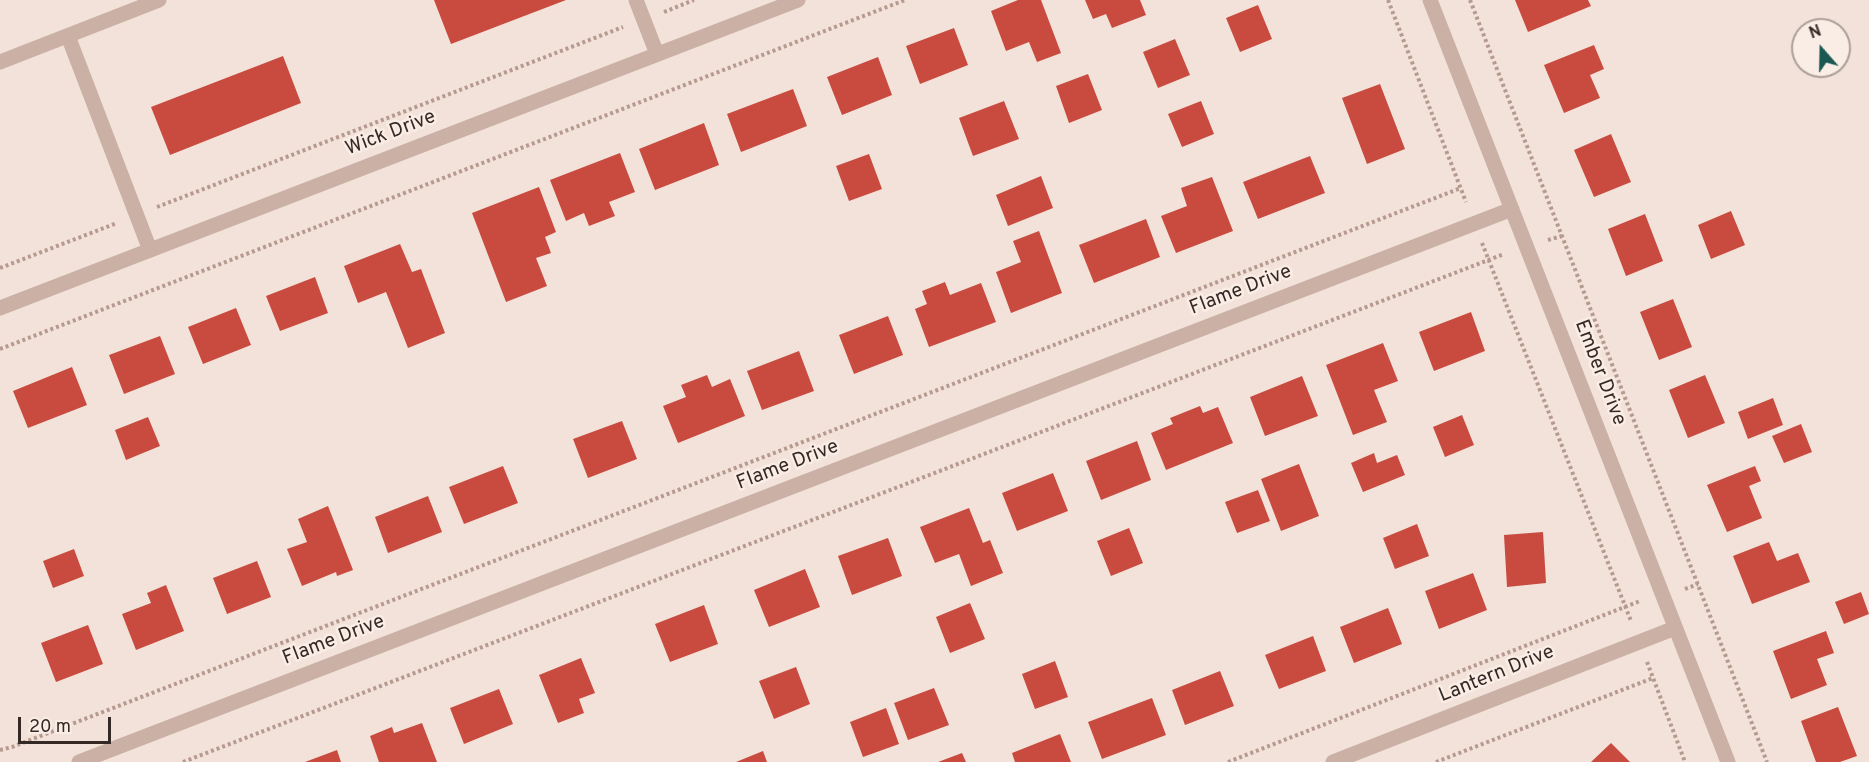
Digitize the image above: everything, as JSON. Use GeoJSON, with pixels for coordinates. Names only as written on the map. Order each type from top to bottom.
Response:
{"type":"FeatureCollection","features":[{"type":"Feature","properties":{"kind":"street"},"geometry":{"type":"LineString","coordinates":[[0,62],[159,0]]}},
{"type":"Feature","properties":{"kind":"street"},"geometry":{"type":"LineString","coordinates":[[636,0],[657,54]]}},
{"type":"Feature","properties":{"kind":"street","name":"Wick Drive"},"geometry":{"type":"LineString","coordinates":[[0,308],[798,0]]}},
{"type":"Feature","properties":{"kind":"street","name":"Ember Drive"},"geometry":{"type":"LineString","coordinates":[[1430,0],[1728,762]]}},
{"type":"Feature","properties":{"kind":"street"},"geometry":{"type":"LineString","coordinates":[[68,36],[150,250]]}},
{"type":"Feature","properties":{"kind":"street","name":"Flame Drive"},"geometry":{"type":"LineString","coordinates":[[79,762],[1512,209]]}},
{"type":"Feature","properties":{"kind":"street","name":"Lantern Drive"},"geometry":{"type":"LineString","coordinates":[[1334,762],[1675,628]]}},
{"type":"Feature","properties":{"kind":"path"},"geometry":{"type":"LineString","coordinates":[[0,268],[694,0]]}},
{"type":"Feature","properties":{"kind":"path"},"geometry":{"type":"LineString","coordinates":[[0,349],[905,0]]}},
{"type":"Feature","properties":{"kind":"path"},"geometry":{"type":"LineString","coordinates":[[1388,0],[1685,762]]}},
{"type":"Feature","properties":{"kind":"path"},"geometry":{"type":"LineString","coordinates":[[1470,0],[1767,762]]}},
{"type":"Feature","properties":{"kind":"path"},"geometry":{"type":"LineString","coordinates":[[0,750],[34,739],[1461,188]]}},
{"type":"Feature","properties":{"kind":"path"},"geometry":{"type":"LineString","coordinates":[[183,762],[1488,259],[1562,236]]}},
{"type":"Feature","properties":{"kind":"path"},"geometry":{"type":"LineString","coordinates":[[1228,762],[1625,607],[1698,584]]}},
{"type":"Feature","properties":{"kind":"path"},"geometry":{"type":"LineString","coordinates":[[1436,762],[1653,678]]}},
{"type":"Feature","properties":{"kind":"building"},"geometry":{"type":"Polygon","coordinates":[[[434,0],[566,0],[451,44],[434,0]]]}},
{"type":"Feature","properties":{"kind":"building"},"geometry":{"type":"Polygon","coordinates":[[[1018,0],[1041,0],[1061,53],[1037,62],[1029,42],[1006,51],[991,11],[1018,0]]]}},
{"type":"Feature","properties":{"kind":"building"},"geometry":{"type":"Polygon","coordinates":[[[1085,0],[1140,0],[1146,15],[1112,28],[1106,14],[1093,19],[1085,0]]]}},
{"type":"Feature","properties":{"kind":"building"},"geometry":{"type":"Polygon","coordinates":[[[1515,0],[1588,0],[1591,6],[1528,32],[1515,0]]]}},
{"type":"Feature","properties":{"kind":"building"},"geometry":{"type":"Polygon","coordinates":[[[1258,5],[1272,39],[1240,52],[1226,18],[1258,5]]]}},
{"type":"Feature","properties":{"kind":"building"},"geometry":{"type":"Polygon","coordinates":[[[954,28],[968,65],[920,84],[906,46],[954,28]]]}},
{"type":"Feature","properties":{"kind":"building"},"geometry":{"type":"Polygon","coordinates":[[[1175,39],[1190,75],[1158,88],[1143,52],[1175,39]]]}},
{"type":"Feature","properties":{"kind":"building"},"geometry":{"type":"Polygon","coordinates":[[[1594,45],[1604,69],[1590,75],[1600,98],[1564,113],[1544,65],[1594,45]]]}},
{"type":"Feature","properties":{"kind":"building"},"geometry":{"type":"Polygon","coordinates":[[[283,56],[301,103],[170,155],[151,107],[283,56]]]}},
{"type":"Feature","properties":{"kind":"building"},"geometry":{"type":"Polygon","coordinates":[[[878,57],[892,95],[842,115],[827,77],[878,57]]]}},
{"type":"Feature","properties":{"kind":"building"},"geometry":{"type":"Polygon","coordinates":[[[1088,74],[1102,110],[1069,123],[1056,86],[1088,74]]]}},
{"type":"Feature","properties":{"kind":"building"},"geometry":{"type":"Polygon","coordinates":[[[1380,84],[1405,149],[1367,164],[1342,98],[1380,84]]]}},
{"type":"Feature","properties":{"kind":"building"},"geometry":{"type":"Polygon","coordinates":[[[793,89],[807,126],[741,152],[727,114],[793,89]]]}},
{"type":"Feature","properties":{"kind":"building"},"geometry":{"type":"Polygon","coordinates":[[[1004,101],[1019,139],[973,156],[959,118],[1004,101]]]}},
{"type":"Feature","properties":{"kind":"building"},"geometry":{"type":"Polygon","coordinates":[[[1201,101],[1214,134],[1182,147],[1168,114],[1201,101]]]}},
{"type":"Feature","properties":{"kind":"building"},"geometry":{"type":"Polygon","coordinates":[[[704,123],[719,165],[655,190],[639,149],[704,123]]]}},
{"type":"Feature","properties":{"kind":"building"},"geometry":{"type":"Polygon","coordinates":[[[1611,134],[1631,182],[1594,197],[1574,150],[1611,134]]]}},
{"type":"Feature","properties":{"kind":"building"},"geometry":{"type":"Polygon","coordinates":[[[620,153],[635,192],[609,202],[615,216],[589,226],[584,213],[566,221],[550,180],[620,153]]]}},
{"type":"Feature","properties":{"kind":"building"},"geometry":{"type":"Polygon","coordinates":[[[869,154],[882,189],[849,201],[836,166],[869,154]]]}},
{"type":"Feature","properties":{"kind":"building"},"geometry":{"type":"Polygon","coordinates":[[[1310,156],[1325,193],[1258,219],[1243,182],[1310,156]]]}},
{"type":"Feature","properties":{"kind":"building"},"geometry":{"type":"Polygon","coordinates":[[[1041,176],[1053,208],[1008,226],[996,195],[1041,176]]]}},
{"type":"Feature","properties":{"kind":"building"},"geometry":{"type":"Polygon","coordinates":[[[1212,177],[1233,231],[1176,253],[1161,216],[1187,206],[1181,188],[1212,177]]]}},
{"type":"Feature","properties":{"kind":"building"},"geometry":{"type":"Polygon","coordinates":[[[539,187],[556,232],[545,237],[551,253],[536,258],[547,286],[506,302],[472,213],[539,187]]]}},
{"type":"Feature","properties":{"kind":"building"},"geometry":{"type":"Polygon","coordinates":[[[1731,211],[1745,245],[1711,259],[1698,225],[1731,211]]]}},
{"type":"Feature","properties":{"kind":"building"},"geometry":{"type":"Polygon","coordinates":[[[1645,214],[1663,261],[1626,276],[1608,229],[1645,214]]]}},
{"type":"Feature","properties":{"kind":"building"},"geometry":{"type":"Polygon","coordinates":[[[1146,219],[1160,257],[1094,283],[1079,245],[1146,219]]]}},
{"type":"Feature","properties":{"kind":"building"},"geometry":{"type":"Polygon","coordinates":[[[1039,231],[1062,293],[1011,313],[996,272],[1021,262],[1013,241],[1039,231]]]}},
{"type":"Feature","properties":{"kind":"building"},"geometry":{"type":"Polygon","coordinates":[[[400,244],[412,272],[421,269],[445,333],[408,348],[386,292],[358,303],[344,266],[400,244]]]}},
{"type":"Feature","properties":{"kind":"building"},"geometry":{"type":"Polygon","coordinates":[[[315,277],[328,313],[280,331],[266,296],[315,277]]]}},
{"type":"Feature","properties":{"kind":"building"},"geometry":{"type":"Polygon","coordinates":[[[945,282],[950,295],[981,283],[996,322],[929,347],[915,309],[927,304],[922,291],[945,282]]]}},
{"type":"Feature","properties":{"kind":"building"},"geometry":{"type":"Polygon","coordinates":[[[1673,299],[1692,347],[1659,360],[1640,312],[1673,299]]]}},
{"type":"Feature","properties":{"kind":"building"},"geometry":{"type":"Polygon","coordinates":[[[236,308],[251,345],[203,364],[188,327],[236,308]]]}},
{"type":"Feature","properties":{"kind":"building"},"geometry":{"type":"Polygon","coordinates":[[[1471,312],[1485,351],[1434,371],[1419,332],[1471,312]]]}},
{"type":"Feature","properties":{"kind":"building"},"geometry":{"type":"Polygon","coordinates":[[[888,316],[903,355],[854,374],[839,335],[888,316]]]}},
{"type":"Feature","properties":{"kind":"building"},"geometry":{"type":"Polygon","coordinates":[[[160,336],[175,374],[124,394],[109,355],[160,336]]]}},
{"type":"Feature","properties":{"kind":"building"},"geometry":{"type":"Polygon","coordinates":[[[1383,343],[1398,381],[1374,390],[1387,422],[1353,435],[1326,365],[1383,343]]]}},
{"type":"Feature","properties":{"kind":"building"},"geometry":{"type":"Polygon","coordinates":[[[799,351],[814,391],[762,410],[747,371],[799,351]]]}},
{"type":"Feature","properties":{"kind":"building"},"geometry":{"type":"Polygon","coordinates":[[[72,367],[87,405],[28,428],[13,391],[72,367]]]}},
{"type":"Feature","properties":{"kind":"building"},"geometry":{"type":"Polygon","coordinates":[[[707,375],[712,387],[730,379],[745,416],[678,443],[663,406],[686,397],[681,385],[707,375]]]}},
{"type":"Feature","properties":{"kind":"building"},"geometry":{"type":"Polygon","coordinates":[[[1705,375],[1725,423],[1688,438],[1669,390],[1705,375]]]}},
{"type":"Feature","properties":{"kind":"building"},"geometry":{"type":"Polygon","coordinates":[[[1302,376],[1318,416],[1265,436],[1250,397],[1302,376]]]}},
{"type":"Feature","properties":{"kind":"building"},"geometry":{"type":"Polygon","coordinates":[[[1773,398],[1783,425],[1748,439],[1738,412],[1773,398]]]}},
{"type":"Feature","properties":{"kind":"building"},"geometry":{"type":"Polygon","coordinates":[[[1200,406],[1203,413],[1218,407],[1233,443],[1166,470],[1151,433],[1173,424],[1170,418],[1200,406]]]}},
{"type":"Feature","properties":{"kind":"building"},"geometry":{"type":"Polygon","coordinates":[[[1462,415],[1474,445],[1445,457],[1433,427],[1462,415]]]}},
{"type":"Feature","properties":{"kind":"building"},"geometry":{"type":"Polygon","coordinates":[[[148,417],[160,446],[126,460],[115,430],[148,417]]]}},
{"type":"Feature","properties":{"kind":"building"},"geometry":{"type":"Polygon","coordinates":[[[622,421],[637,459],[588,478],[573,439],[622,421]]]}},
{"type":"Feature","properties":{"kind":"building"},"geometry":{"type":"Polygon","coordinates":[[[1801,424],[1812,452],[1784,463],[1772,436],[1801,424]]]}},
{"type":"Feature","properties":{"kind":"building"},"geometry":{"type":"Polygon","coordinates":[[[1137,441],[1151,480],[1101,500],[1086,461],[1137,441]]]}},
{"type":"Feature","properties":{"kind":"building"},"geometry":{"type":"Polygon","coordinates":[[[1374,453],[1377,463],[1397,455],[1405,475],[1363,492],[1351,463],[1374,453]]]}},
{"type":"Feature","properties":{"kind":"building"},"geometry":{"type":"Polygon","coordinates":[[[1299,464],[1319,516],[1281,531],[1261,479],[1299,464]]]}},
{"type":"Feature","properties":{"kind":"building"},"geometry":{"type":"Polygon","coordinates":[[[503,466],[518,503],[464,524],[449,487],[503,466]]]}},
{"type":"Feature","properties":{"kind":"building"},"geometry":{"type":"Polygon","coordinates":[[[1755,466],[1761,481],[1749,486],[1762,518],[1727,532],[1707,485],[1755,466]]]}},
{"type":"Feature","properties":{"kind":"building"},"geometry":{"type":"Polygon","coordinates":[[[1053,473],[1068,511],[1017,531],[1002,493],[1053,473]]]}},
{"type":"Feature","properties":{"kind":"building"},"geometry":{"type":"Polygon","coordinates":[[[1258,490],[1270,521],[1237,533],[1225,502],[1258,490]]]}},
{"type":"Feature","properties":{"kind":"building"},"geometry":{"type":"Polygon","coordinates":[[[428,496],[442,532],[388,553],[375,517],[428,496]]]}},
{"type":"Feature","properties":{"kind":"building"},"geometry":{"type":"Polygon","coordinates":[[[328,506],[353,570],[337,576],[336,572],[302,586],[287,549],[307,542],[298,519],[328,506]]]}},
{"type":"Feature","properties":{"kind":"building"},"geometry":{"type":"Polygon","coordinates":[[[969,508],[983,543],[990,540],[1003,573],[971,586],[959,554],[935,563],[920,527],[969,508]]]}},
{"type":"Feature","properties":{"kind":"building"},"geometry":{"type":"Polygon","coordinates":[[[1417,524],[1429,556],[1395,569],[1383,538],[1417,524]]]}},
{"type":"Feature","properties":{"kind":"building"},"geometry":{"type":"Polygon","coordinates":[[[1129,528],[1143,563],[1111,576],[1097,541],[1129,528]]]}},
{"type":"Feature","properties":{"kind":"building"},"geometry":{"type":"Polygon","coordinates":[[[1543,532],[1546,583],[1507,587],[1504,535],[1543,532]]]}},
{"type":"Feature","properties":{"kind":"building"},"geometry":{"type":"Polygon","coordinates":[[[888,538],[902,576],[852,595],[838,556],[888,538]]]}},
{"type":"Feature","properties":{"kind":"building"},"geometry":{"type":"Polygon","coordinates":[[[1769,542],[1777,561],[1798,553],[1810,582],[1752,604],[1733,556],[1769,542]]]}},
{"type":"Feature","properties":{"kind":"building"},"geometry":{"type":"Polygon","coordinates":[[[74,549],[84,576],[53,588],[43,561],[74,549]]]}},
{"type":"Feature","properties":{"kind":"building"},"geometry":{"type":"Polygon","coordinates":[[[257,561],[271,597],[227,614],[213,578],[257,561]]]}},
{"type":"Feature","properties":{"kind":"building"},"geometry":{"type":"Polygon","coordinates":[[[805,569],[820,607],[769,627],[754,590],[805,569]]]}},
{"type":"Feature","properties":{"kind":"building"},"geometry":{"type":"Polygon","coordinates":[[[1473,573],[1487,610],[1439,629],[1425,591],[1473,573]]]}},
{"type":"Feature","properties":{"kind":"building"},"geometry":{"type":"Polygon","coordinates":[[[166,585],[184,631],[136,650],[122,614],[151,603],[147,593],[166,585]]]}},
{"type":"Feature","properties":{"kind":"building"},"geometry":{"type":"Polygon","coordinates":[[[1861,592],[1869,614],[1844,624],[1835,602],[1861,592]]]}},
{"type":"Feature","properties":{"kind":"building"},"geometry":{"type":"Polygon","coordinates":[[[970,603],[985,639],[950,653],[936,617],[970,603]]]}},
{"type":"Feature","properties":{"kind":"building"},"geometry":{"type":"Polygon","coordinates":[[[704,605],[718,644],[670,662],[655,624],[704,605]]]}},
{"type":"Feature","properties":{"kind":"building"},"geometry":{"type":"Polygon","coordinates":[[[1388,608],[1402,644],[1354,663],[1340,627],[1388,608]]]}},
{"type":"Feature","properties":{"kind":"building"},"geometry":{"type":"Polygon","coordinates":[[[88,625],[103,664],[56,682],[41,643],[88,625]]]}},
{"type":"Feature","properties":{"kind":"building"},"geometry":{"type":"Polygon","coordinates":[[[1826,631],[1834,653],[1817,659],[1827,685],[1791,699],[1773,651],[1826,631]]]}},
{"type":"Feature","properties":{"kind":"building"},"geometry":{"type":"Polygon","coordinates":[[[1313,636],[1326,671],[1279,689],[1265,655],[1313,636]]]}},
{"type":"Feature","properties":{"kind":"building"},"geometry":{"type":"Polygon","coordinates":[[[581,658],[595,693],[579,699],[584,713],[558,723],[539,675],[581,658]]]}},
{"type":"Feature","properties":{"kind":"building"},"geometry":{"type":"Polygon","coordinates":[[[1055,661],[1068,697],[1035,709],[1022,674],[1055,661]]]}},
{"type":"Feature","properties":{"kind":"building"},"geometry":{"type":"Polygon","coordinates":[[[796,667],[810,704],[774,719],[759,681],[796,667]]]}},
{"type":"Feature","properties":{"kind":"building"},"geometry":{"type":"Polygon","coordinates":[[[1220,671],[1234,706],[1185,725],[1172,690],[1220,671]]]}},
{"type":"Feature","properties":{"kind":"building"},"geometry":{"type":"Polygon","coordinates":[[[934,688],[949,725],[908,740],[894,703],[934,688]]]}},
{"type":"Feature","properties":{"kind":"building"},"geometry":{"type":"Polygon","coordinates":[[[499,689],[513,724],[464,744],[450,708],[499,689]]]}},
{"type":"Feature","properties":{"kind":"building"},"geometry":{"type":"Polygon","coordinates":[[[1152,698],[1166,735],[1102,759],[1088,722],[1152,698]]]}},
{"type":"Feature","properties":{"kind":"building"},"geometry":{"type":"Polygon","coordinates":[[[1838,707],[1857,756],[1840,762],[1816,762],[1801,721],[1838,707]]]}},
{"type":"Feature","properties":{"kind":"building"},"geometry":{"type":"Polygon","coordinates":[[[886,708],[899,744],[863,757],[850,722],[886,708]]]}},
{"type":"Feature","properties":{"kind":"building"},"geometry":{"type":"Polygon","coordinates":[[[422,723],[437,762],[379,762],[370,736],[392,727],[394,733],[422,723]]]}},
{"type":"Feature","properties":{"kind":"building"},"geometry":{"type":"Polygon","coordinates":[[[1060,734],[1071,762],[1015,762],[1012,753],[1060,734]]]}},
{"type":"Feature","properties":{"kind":"building"},"geometry":{"type":"Polygon","coordinates":[[[1611,743],[1630,762],[1591,762],[1611,743]]]}},
{"type":"Feature","properties":{"kind":"building"},"geometry":{"type":"Polygon","coordinates":[[[337,750],[341,762],[305,762],[337,750]]]}},
{"type":"Feature","properties":{"kind":"building"},"geometry":{"type":"Polygon","coordinates":[[[763,751],[767,762],[736,762],[763,751]]]}},
{"type":"Feature","properties":{"kind":"building"},"geometry":{"type":"Polygon","coordinates":[[[962,753],[966,762],[938,762],[962,753]]]}}]}
